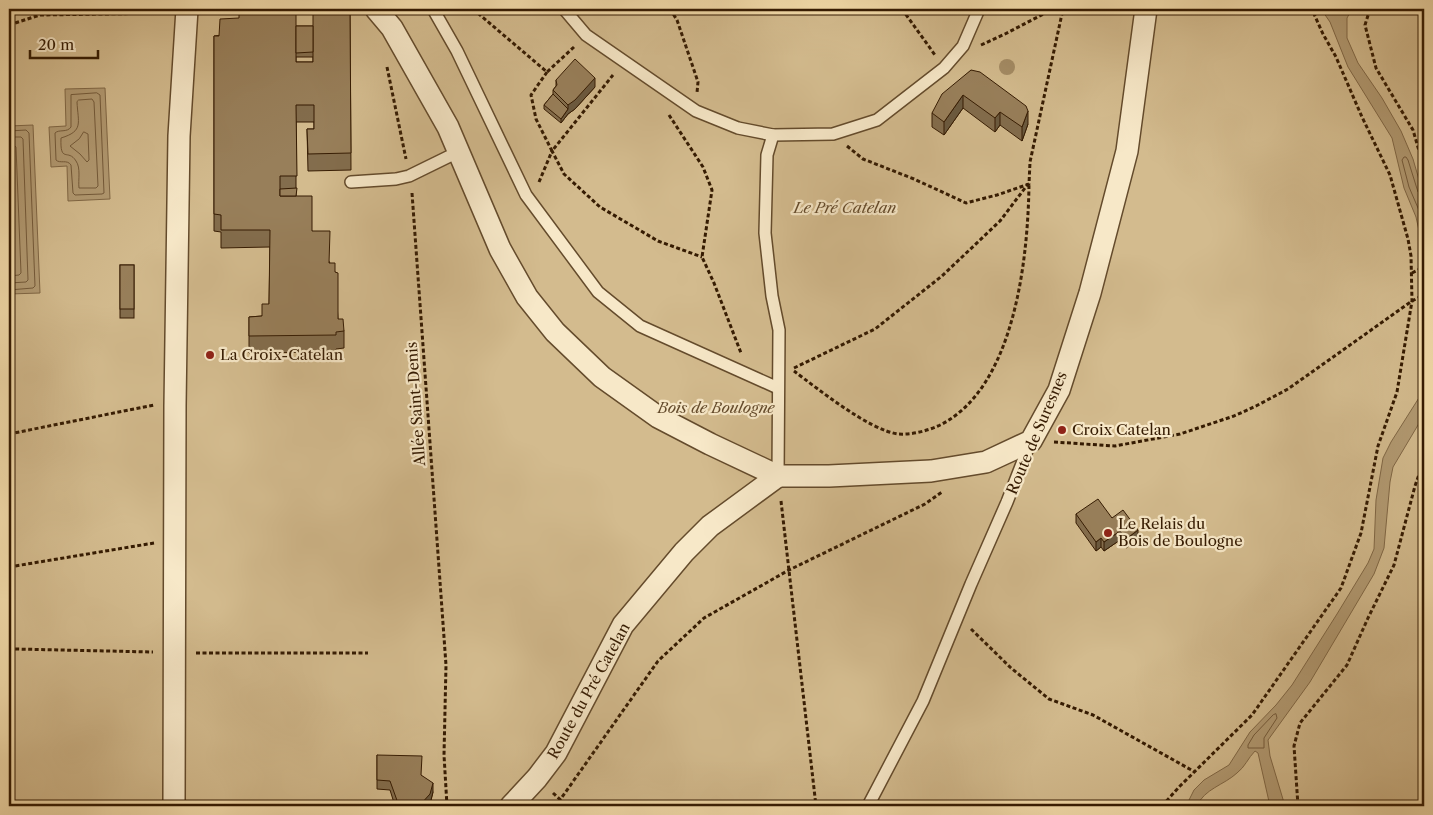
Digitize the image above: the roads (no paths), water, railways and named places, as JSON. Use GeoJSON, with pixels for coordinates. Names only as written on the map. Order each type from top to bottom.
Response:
{"type":"FeatureCollection","features":[{"type":"Feature","properties":{"kind":"street"},"geometry":{"type":"LineString","coordinates":[[376,9],[392,28],[448,127],[460,151],[500,248],[527,296],[555,332],[602,376],[658,417],[778,476],[829,476],[931,471],[986,462],[1031,441]]}},
{"type":"Feature","properties":{"kind":"street","name":"Route de Suresnes"},"geometry":{"type":"LineString","coordinates":[[1031,441],[1059,390],[1090,293],[1127,151],[1146,9]]}},
{"type":"Feature","properties":{"kind":"street"},"geometry":{"type":"LineString","coordinates":[[174,806],[175,406],[179,136],[187,11]]}},
{"type":"Feature","properties":{"kind":"street","name":"Route du Pré Catelan"},"geometry":{"type":"LineString","coordinates":[[511,806],[537,778],[556,753],[623,625],[684,552],[710,526],[778,476]]}},
{"type":"Feature","properties":{"kind":"lane"},"geometry":{"type":"LineString","coordinates":[[433,9],[457,51],[526,195],[598,292],[640,326],[778,388]]}},
{"type":"Feature","properties":{"kind":"lane"},"geometry":{"type":"LineString","coordinates":[[564,9],[586,35],[696,111],[738,128],[773,135],[833,134],[877,120],[944,68],[963,46],[979,9]]}},
{"type":"Feature","properties":{"kind":"lane"},"geometry":{"type":"LineString","coordinates":[[773,135],[767,155],[765,233],[772,296],[779,330],[778,476]]}},
{"type":"Feature","properties":{"kind":"lane"},"geometry":{"type":"LineString","coordinates":[[351,182],[396,179],[409,176],[460,151]]}},
{"type":"Feature","properties":{"kind":"lane","name":"Route de Suresnes"},"geometry":{"type":"LineString","coordinates":[[868,806],[924,701],[1031,441]]}},
{"type":"Feature","properties":{"kind":"water"},"geometry":{"type":"Polygon","coordinates":[[[1321,9],[1352,9],[1347,18],[1347,38],[1358,63],[1382,98],[1401,131],[1413,159],[1424,197],[1424,253],[1416,217],[1404,188],[1392,138],[1348,67],[1330,22],[1321,9]]]}},
{"type":"Feature","properties":{"kind":"water"},"geometry":{"type":"Polygon","coordinates":[[[105,88],[110,199],[68,201],[67,166],[51,167],[49,127],[66,126],[65,89],[105,88]]]}},
{"type":"Feature","properties":{"kind":"water"},"geometry":{"type":"Polygon","coordinates":[[[33,125],[40,293],[9,294],[9,126],[33,125]]]}},
{"type":"Feature","properties":{"kind":"water"},"geometry":{"type":"Polygon","coordinates":[[[1424,386],[1424,415],[1393,467],[1384,548],[1374,574],[1310,682],[1268,740],[1270,756],[1285,806],[1270,806],[1258,753],[1255,751],[1240,771],[1204,795],[1197,806],[1186,806],[1194,790],[1204,780],[1229,765],[1250,732],[1292,685],[1368,563],[1374,549],[1376,500],[1383,458],[1422,393],[1424,386]]]}},
{"type":"Feature","properties":{"kind":"place","name":"La Croix-Catelan"},"geometry":{"type":"Point","coordinates":[210,355]}},
{"type":"Feature","properties":{"kind":"place","name":"Croix Catelan"},"geometry":{"type":"Point","coordinates":[1062,430]}},
{"type":"Feature","properties":{"kind":"place","name":"Le Relais du Bois de Boulogne"},"geometry":{"type":"Point","coordinates":[1108,533]}},
{"type":"Feature","properties":{"kind":"park label","name":"Le Pré Catelan"},"geometry":{"type":"Point","coordinates":[845,208]}},
{"type":"Feature","properties":{"kind":"park label","name":"Bois de Boulogne"},"geometry":{"type":"Point","coordinates":[716,408]}}]}
